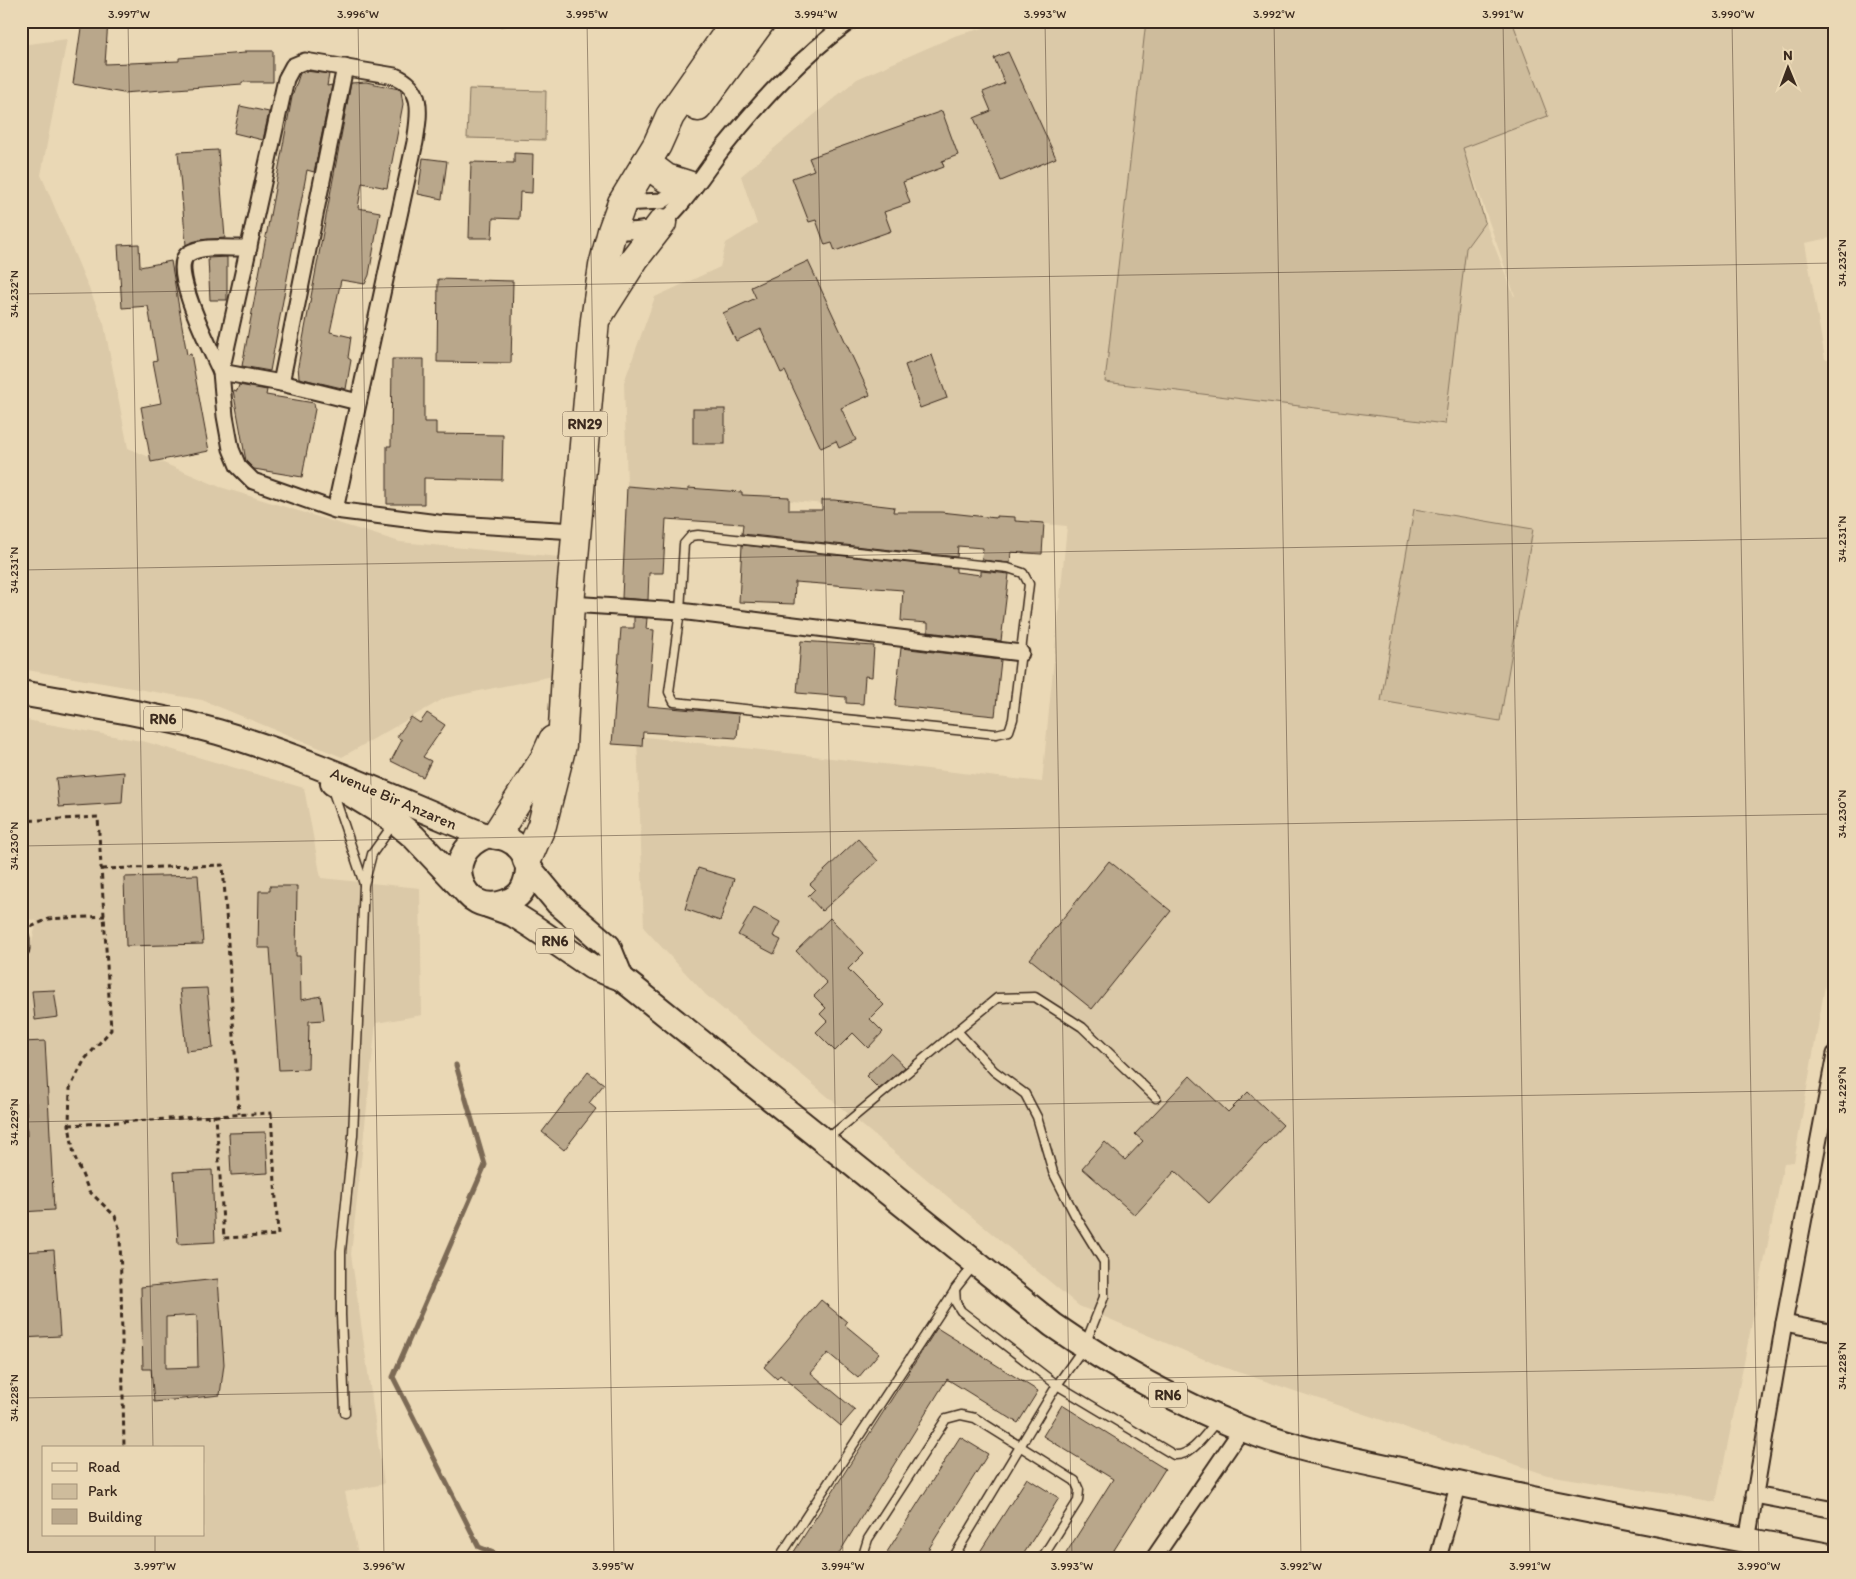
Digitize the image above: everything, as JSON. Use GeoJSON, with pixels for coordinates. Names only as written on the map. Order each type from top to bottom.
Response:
{"type":"FeatureCollection","features":[{"type":"Feature","properties":{"kind":"highway","name":"RN29"},"geometry":{"type":"LineString","coordinates":[[528,864],[542,825],[562,745],[570,604],[595,320],[603,266],[612,231],[622,204],[651,154],[670,116],[735,34],[761,21]]}},
{"type":"Feature","properties":{"kind":"highway"},"geometry":{"type":"LineString","coordinates":[[651,154],[666,178],[694,180]]}},
{"type":"Feature","properties":{"kind":"highway"},"geometry":{"type":"LineString","coordinates":[[595,320],[635,258],[662,223]]}},
{"type":"Feature","properties":{"kind":"highway","name":"RN29"},"geometry":{"type":"LineString","coordinates":[[491,836],[545,758],[564,716]]}},
{"type":"Feature","properties":{"kind":"main road","name":"Avenue Bir Anzaren"},"geometry":{"type":"LineString","coordinates":[[21,693],[164,719],[217,732],[357,780],[491,836]]}},
{"type":"Feature","properties":{"kind":"main road","name":"Avenue Bir Anzaren"},"geometry":{"type":"LineString","coordinates":[[301,760],[330,782],[395,821],[414,837],[466,892]]}},
{"type":"Feature","properties":{"kind":"main road","name":"RN6"},"geometry":{"type":"LineString","coordinates":[[491,836],[516,843],[528,864],[558,903],[608,946],[621,978]]}},
{"type":"Feature","properties":{"kind":"main road"},"geometry":{"type":"LineString","coordinates":[[466,892],[459,874],[462,854],[477,839],[491,836]]}},
{"type":"Feature","properties":{"kind":"main road"},"geometry":{"type":"LineString","coordinates":[[488,905],[503,903],[517,896],[524,888],[528,864]]}},
{"type":"Feature","properties":{"kind":"main road","name":"RN6"},"geometry":{"type":"LineString","coordinates":[[466,892],[480,902],[512,914],[592,967],[621,978],[1053,1325],[1124,1372],[1191,1407],[1242,1429],[1295,1445],[1459,1484],[1746,1540],[1786,1553],[1835,1558]]}},
{"type":"Feature","properties":{"kind":"street"},"geometry":{"type":"LineString","coordinates":[[612,231],[632,231],[662,223],[694,180],[752,112],[790,72],[827,38],[850,21]]}},
{"type":"Feature","properties":{"kind":"street"},"geometry":{"type":"LineString","coordinates":[[336,510],[419,116],[416,93],[406,80],[395,76],[305,61],[293,66],[286,79],[222,372],[224,416],[231,450],[238,466],[253,480],[336,510],[438,523],[576,531]]}},
{"type":"Feature","properties":{"kind":"street"},"geometry":{"type":"LineString","coordinates":[[282,383],[345,67]]}},
{"type":"Feature","properties":{"kind":"street"},"geometry":{"type":"LineString","coordinates":[[622,204],[662,201],[694,180]]}},
{"type":"Feature","properties":{"kind":"street"},"geometry":{"type":"LineString","coordinates":[[222,372],[191,303],[182,267],[186,255],[195,251],[249,248]]}},
{"type":"Feature","properties":{"kind":"street"},"geometry":{"type":"LineString","coordinates":[[222,372],[282,383],[358,402]]}},
{"type":"Feature","properties":{"kind":"street"},"geometry":{"type":"LineString","coordinates":[[570,604],[680,611],[1021,653]]}},
{"type":"Feature","properties":{"kind":"street"},"geometry":{"type":"LineString","coordinates":[[21,949],[26,933]]}},
{"type":"Feature","properties":{"kind":"street"},"geometry":{"type":"LineString","coordinates":[[1746,1540],[1784,1323],[1835,1055]]}},
{"type":"Feature","properties":{"kind":"street"},"geometry":{"type":"LineString","coordinates":[[1784,1323],[1835,1333]]}},
{"type":"Feature","properties":{"kind":"street"},"geometry":{"type":"LineString","coordinates":[[1154,1558],[1242,1429]]}},
{"type":"Feature","properties":{"kind":"street"},"geometry":{"type":"LineString","coordinates":[[1438,1558],[1459,1484]]}},
{"type":"Feature","properties":{"kind":"street"},"geometry":{"type":"LineString","coordinates":[[1754,1496],[1835,1510]]}},
{"type":"Feature","properties":{"kind":"lane"},"geometry":{"type":"LineString","coordinates":[[691,536],[1008,568],[1023,573],[1029,584],[1021,653],[1013,719],[1009,730],[1004,734],[678,704],[671,700],[669,692],[680,611],[684,544],[691,536]]}},
{"type":"Feature","properties":{"kind":"lane"},"geometry":{"type":"LineString","coordinates":[[330,782],[364,885]]}},
{"type":"Feature","properties":{"kind":"lane"},"geometry":{"type":"LineString","coordinates":[[345,1413],[341,1315],[341,1251],[353,1135],[364,885],[367,864],[395,821]]}},
{"type":"Feature","properties":{"kind":"lane"},"geometry":{"type":"LineString","coordinates":[[824,1142],[998,998],[1036,996],[1082,1027],[1156,1098]]}},
{"type":"Feature","properties":{"kind":"lane"},"geometry":{"type":"LineString","coordinates":[[953,1558],[1057,1385],[1084,1347],[1104,1297],[1104,1262],[1075,1216],[1053,1172],[1037,1117],[1024,1094],[994,1071],[958,1032]]}},
{"type":"Feature","properties":{"kind":"lane"},"geometry":{"type":"LineString","coordinates":[[779,1558],[955,1289],[975,1263]]}},
{"type":"Feature","properties":{"kind":"lane"},"geometry":{"type":"LineString","coordinates":[[955,1289],[956,1303],[962,1312],[1057,1385],[1174,1455],[1182,1456],[1188,1452],[1220,1419]]}},
{"type":"Feature","properties":{"kind":"lane"},"geometry":{"type":"LineString","coordinates":[[866,1558],[864,1552],[868,1539],[946,1419],[961,1415],[974,1418],[1075,1481],[1079,1490],[1078,1502],[1042,1558]]}},
{"type":"Feature","properties":{"kind":"path"},"geometry":{"type":"LineString","coordinates":[[21,821],[98,817],[111,1030],[85,1059],[70,1088],[69,1125],[74,1155],[89,1191],[115,1216],[120,1230],[124,1446]]}},
{"type":"Feature","properties":{"kind":"path"},"geometry":{"type":"LineString","coordinates":[[102,869],[223,865],[239,1114]]}},
{"type":"Feature","properties":{"kind":"path"},"geometry":{"type":"LineString","coordinates":[[26,933],[48,919],[105,916]]}},
{"type":"Feature","properties":{"kind":"path"},"geometry":{"type":"LineString","coordinates":[[69,1125],[271,1112],[278,1235],[224,1238],[216,1116]]}},
{"type":"Feature","properties":{"kind":"shaded area"},"geometry":{"type":"Polygon","coordinates":[[[1010,21],[1835,21],[1835,237],[1805,243],[1825,359],[1835,359],[1835,929],[1794,1162],[1784,1163],[1716,1502],[1547,1475],[1220,1366],[1079,1306],[706,995],[644,928],[637,736],[1042,782],[1067,526],[627,486],[624,382],[655,297],[720,267],[726,243],[757,224],[741,176],[857,79],[957,35],[1010,21]],[[1468,162],[1485,222],[1515,296],[1468,162]]]}},
{"type":"Feature","properties":{"kind":"shaded area"},"geometry":{"type":"Polygon","coordinates":[[[67,39],[41,175],[104,324],[128,448],[220,487],[400,542],[570,558],[553,676],[445,698],[342,757],[202,700],[21,669],[21,45],[67,39]]]}},
{"type":"Feature","properties":{"kind":"shaded area"},"geometry":{"type":"Polygon","coordinates":[[[21,719],[146,742],[304,788],[321,878],[420,888],[422,1015],[376,1023],[351,1254],[384,1484],[345,1492],[359,1558],[21,1558],[21,985],[37,921],[21,917],[21,719]]]}},
{"type":"Feature","properties":{"kind":"green space"},"geometry":{"type":"Polygon","coordinates":[[[1146,21],[1512,21],[1548,116],[1463,148],[1485,222],[1466,248],[1445,424],[1105,382],[1146,21]]]}},
{"type":"Feature","properties":{"kind":"green space"},"geometry":{"type":"Polygon","coordinates":[[[469,89],[546,91],[545,140],[467,138],[469,89]]]}},
{"type":"Feature","properties":{"kind":"green space"},"geometry":{"type":"Polygon","coordinates":[[[1414,509],[1533,529],[1500,721],[1381,701],[1414,509]]]}},
{"type":"Feature","properties":{"kind":"building"},"geometry":{"type":"Polygon","coordinates":[[[82,21],[108,21],[105,64],[179,61],[179,58],[245,53],[245,51],[273,51],[273,82],[242,82],[242,84],[123,93],[73,84],[82,21]]]}},
{"type":"Feature","properties":{"kind":"building"},"geometry":{"type":"Polygon","coordinates":[[[1008,52],[1056,158],[1001,181],[974,118],[991,111],[983,92],[1005,83],[994,58],[1008,52]]]}},
{"type":"Feature","properties":{"kind":"building"},"geometry":{"type":"Polygon","coordinates":[[[306,71],[329,74],[327,86],[332,85],[314,172],[307,170],[270,371],[242,366],[292,97],[300,73],[306,71]]]}},
{"type":"Feature","properties":{"kind":"building"},"geometry":{"type":"Polygon","coordinates":[[[366,82],[399,89],[403,104],[387,188],[362,183],[358,208],[380,212],[369,275],[365,284],[341,280],[330,332],[351,337],[348,358],[351,360],[346,389],[299,378],[298,366],[351,83],[366,82]]]}},
{"type":"Feature","properties":{"kind":"building"},"geometry":{"type":"Polygon","coordinates":[[[240,106],[269,112],[263,140],[234,133],[240,106]]]}},
{"type":"Feature","properties":{"kind":"building"},"geometry":{"type":"Polygon","coordinates":[[[942,111],[958,155],[942,161],[944,167],[903,182],[910,203],[884,212],[891,231],[835,251],[832,243],[825,245],[816,220],[809,222],[792,178],[814,170],[809,158],[942,111]]]}},
{"type":"Feature","properties":{"kind":"building"},"geometry":{"type":"Polygon","coordinates":[[[218,150],[225,238],[200,240],[186,245],[178,152],[218,150]]]}},
{"type":"Feature","properties":{"kind":"building"},"geometry":{"type":"Polygon","coordinates":[[[514,153],[533,154],[532,193],[520,192],[519,219],[493,218],[492,238],[469,238],[471,162],[514,163],[514,153]]]}},
{"type":"Feature","properties":{"kind":"building"},"geometry":{"type":"Polygon","coordinates":[[[423,158],[447,161],[442,199],[418,194],[423,158]]]}},
{"type":"Feature","properties":{"kind":"building"},"geometry":{"type":"Polygon","coordinates":[[[139,244],[140,267],[171,261],[187,355],[191,354],[209,451],[151,462],[141,407],[161,403],[153,361],[157,360],[148,306],[122,308],[118,245],[139,244]]]}},
{"type":"Feature","properties":{"kind":"building"},"geometry":{"type":"Polygon","coordinates":[[[227,257],[227,300],[210,300],[208,258],[227,257]]]}},
{"type":"Feature","properties":{"kind":"building"},"geometry":{"type":"Polygon","coordinates":[[[808,261],[870,395],[841,408],[856,440],[839,448],[836,441],[821,448],[785,371],[781,373],[761,329],[736,341],[723,313],[756,298],[751,287],[808,261]]]}},
{"type":"Feature","properties":{"kind":"building"},"geometry":{"type":"Polygon","coordinates":[[[438,279],[513,281],[511,363],[437,362],[438,279]]]}},
{"type":"Feature","properties":{"kind":"building"},"geometry":{"type":"Polygon","coordinates":[[[932,355],[947,398],[920,408],[905,365],[932,355]]]}},
{"type":"Feature","properties":{"kind":"building"},"geometry":{"type":"Polygon","coordinates":[[[392,359],[424,359],[424,422],[436,422],[436,434],[503,435],[502,480],[424,478],[424,504],[387,504],[387,446],[391,446],[392,359]]]}},
{"type":"Feature","properties":{"kind":"building"},"geometry":{"type":"Polygon","coordinates":[[[239,385],[267,390],[266,395],[314,403],[315,409],[302,477],[254,469],[246,461],[233,390],[237,391],[239,385]]]}},
{"type":"Feature","properties":{"kind":"building"},"geometry":{"type":"Polygon","coordinates":[[[693,409],[725,409],[725,444],[693,444],[693,409]]]}},
{"type":"Feature","properties":{"kind":"building"},"geometry":{"type":"Polygon","coordinates":[[[627,486],[688,491],[688,488],[742,492],[742,495],[789,497],[789,510],[822,510],[822,500],[834,500],[894,507],[893,512],[941,512],[996,518],[996,516],[1015,517],[1015,521],[1044,523],[1042,554],[1011,552],[1010,563],[982,560],[983,548],[958,546],[957,557],[742,534],[743,524],[666,519],[663,573],[649,573],[648,600],[622,598],[627,486]]]}},
{"type":"Feature","properties":{"kind":"building"},"geometry":{"type":"Polygon","coordinates":[[[742,545],[956,568],[956,572],[981,575],[981,571],[1009,574],[1001,641],[928,632],[928,623],[901,621],[903,590],[795,582],[794,604],[739,602],[742,545]]]}},
{"type":"Feature","properties":{"kind":"building"},"geometry":{"type":"Polygon","coordinates":[[[634,617],[647,618],[646,629],[654,630],[648,706],[739,714],[737,738],[643,732],[642,746],[612,744],[621,628],[634,628],[634,617]]]}},
{"type":"Feature","properties":{"kind":"building"},"geometry":{"type":"Polygon","coordinates":[[[801,641],[874,646],[872,677],[865,676],[863,704],[846,703],[846,697],[797,693],[801,641]]]}},
{"type":"Feature","properties":{"kind":"building"},"geometry":{"type":"Polygon","coordinates":[[[901,648],[1001,660],[995,716],[895,706],[901,648]]]}},
{"type":"Feature","properties":{"kind":"building"},"geometry":{"type":"Polygon","coordinates":[[[427,713],[445,725],[423,757],[431,761],[423,777],[391,761],[402,740],[397,737],[411,717],[420,723],[427,713]]]}},
{"type":"Feature","properties":{"kind":"building"},"geometry":{"type":"Polygon","coordinates":[[[124,772],[122,803],[59,807],[56,778],[124,772]]]}},
{"type":"Feature","properties":{"kind":"building"},"geometry":{"type":"Polygon","coordinates":[[[858,839],[878,861],[822,911],[808,896],[815,889],[810,884],[858,839]]]}},
{"type":"Feature","properties":{"kind":"building"},"geometry":{"type":"Polygon","coordinates":[[[1109,861],[1171,911],[1092,1009],[1030,959],[1109,861]]]}},
{"type":"Feature","properties":{"kind":"building"},"geometry":{"type":"Polygon","coordinates":[[[698,868],[734,879],[720,921],[685,909],[698,868]]]}},
{"type":"Feature","properties":{"kind":"building"},"geometry":{"type":"Polygon","coordinates":[[[198,875],[203,944],[126,946],[124,877],[198,875]]]}},
{"type":"Feature","properties":{"kind":"building"},"geometry":{"type":"Polygon","coordinates":[[[270,886],[297,886],[296,956],[300,956],[301,1000],[321,996],[324,1020],[309,1021],[308,1069],[279,1070],[270,948],[258,948],[259,891],[270,891],[270,886]]]}},
{"type":"Feature","properties":{"kind":"building"},"geometry":{"type":"Polygon","coordinates":[[[754,908],[780,922],[773,936],[781,940],[774,954],[738,935],[754,908]]]}},
{"type":"Feature","properties":{"kind":"building"},"geometry":{"type":"Polygon","coordinates":[[[830,918],[864,953],[848,969],[884,1005],[870,1019],[883,1032],[868,1048],[853,1033],[835,1051],[816,1032],[827,1021],[820,1014],[826,1008],[814,996],[827,983],[796,951],[830,918]]]}},
{"type":"Feature","properties":{"kind":"building"},"geometry":{"type":"Polygon","coordinates":[[[207,988],[213,1048],[186,1051],[180,989],[207,988]]]}},
{"type":"Feature","properties":{"kind":"building"},"geometry":{"type":"Polygon","coordinates":[[[54,990],[58,1017],[35,1020],[32,991],[54,990]]]}},
{"type":"Feature","properties":{"kind":"building"},"geometry":{"type":"Polygon","coordinates":[[[45,1041],[54,1210],[21,1212],[21,1137],[27,1136],[26,1103],[21,1103],[21,1042],[45,1041]]]}},
{"type":"Feature","properties":{"kind":"building"},"geometry":{"type":"Polygon","coordinates":[[[890,1053],[905,1067],[879,1089],[866,1076],[890,1053]]]}},
{"type":"Feature","properties":{"kind":"building"},"geometry":{"type":"Polygon","coordinates":[[[588,1072],[604,1084],[589,1103],[596,1109],[564,1150],[542,1132],[588,1072]]]}},
{"type":"Feature","properties":{"kind":"building"},"geometry":{"type":"Polygon","coordinates":[[[1190,1076],[1228,1112],[1248,1092],[1283,1125],[1209,1203],[1175,1171],[1135,1215],[1082,1168],[1105,1142],[1125,1160],[1143,1141],[1135,1134],[1190,1076]]]}},
{"type":"Feature","properties":{"kind":"building"},"geometry":{"type":"Polygon","coordinates":[[[266,1132],[268,1173],[231,1175],[229,1133],[266,1132]]]}},
{"type":"Feature","properties":{"kind":"building"},"geometry":{"type":"Polygon","coordinates":[[[212,1170],[215,1242],[178,1244],[174,1172],[212,1170]]]}},
{"type":"Feature","properties":{"kind":"building"},"geometry":{"type":"Polygon","coordinates":[[[54,1250],[60,1336],[21,1338],[21,1252],[54,1250]]]}},
{"type":"Feature","properties":{"kind":"building"},"geometry":{"type":"Polygon","coordinates":[[[218,1279],[224,1364],[220,1395],[154,1402],[151,1369],[143,1369],[141,1287],[218,1279]],[[197,1315],[166,1317],[166,1368],[198,1367],[197,1315]]]}},
{"type":"Feature","properties":{"kind":"building"},"geometry":{"type":"Polygon","coordinates":[[[821,1300],[847,1322],[845,1325],[879,1353],[858,1378],[828,1353],[811,1373],[855,1410],[841,1426],[780,1375],[777,1379],[764,1367],[821,1300]]]}},
{"type":"Feature","properties":{"kind":"building"},"geometry":{"type":"Polygon","coordinates":[[[937,1328],[1038,1391],[1018,1423],[947,1379],[836,1558],[790,1558],[937,1328]]]}},
{"type":"Feature","properties":{"kind":"building"},"geometry":{"type":"Polygon","coordinates":[[[1062,1405],[1165,1469],[1109,1558],[1063,1558],[1113,1479],[1043,1436],[1062,1405]]]}},
{"type":"Feature","properties":{"kind":"building"},"geometry":{"type":"Polygon","coordinates":[[[960,1437],[988,1454],[923,1558],[896,1558],[887,1552],[960,1437]]]}},
{"type":"Feature","properties":{"kind":"building"},"geometry":{"type":"Polygon","coordinates":[[[1027,1478],[1059,1498],[1021,1558],[976,1558],[1027,1478]]]}},
{"type":"Feature","properties":{"kind":"waterway"},"geometry":{"type":"LineString","coordinates":[[456,1065],[485,1165],[393,1377],[479,1547],[506,1558]]}},
{"type":"Feature","properties":{"kind":"railway"},"geometry":{"type":"LineString","coordinates":[[459,21],[496,24],[539,21]]}}]}
